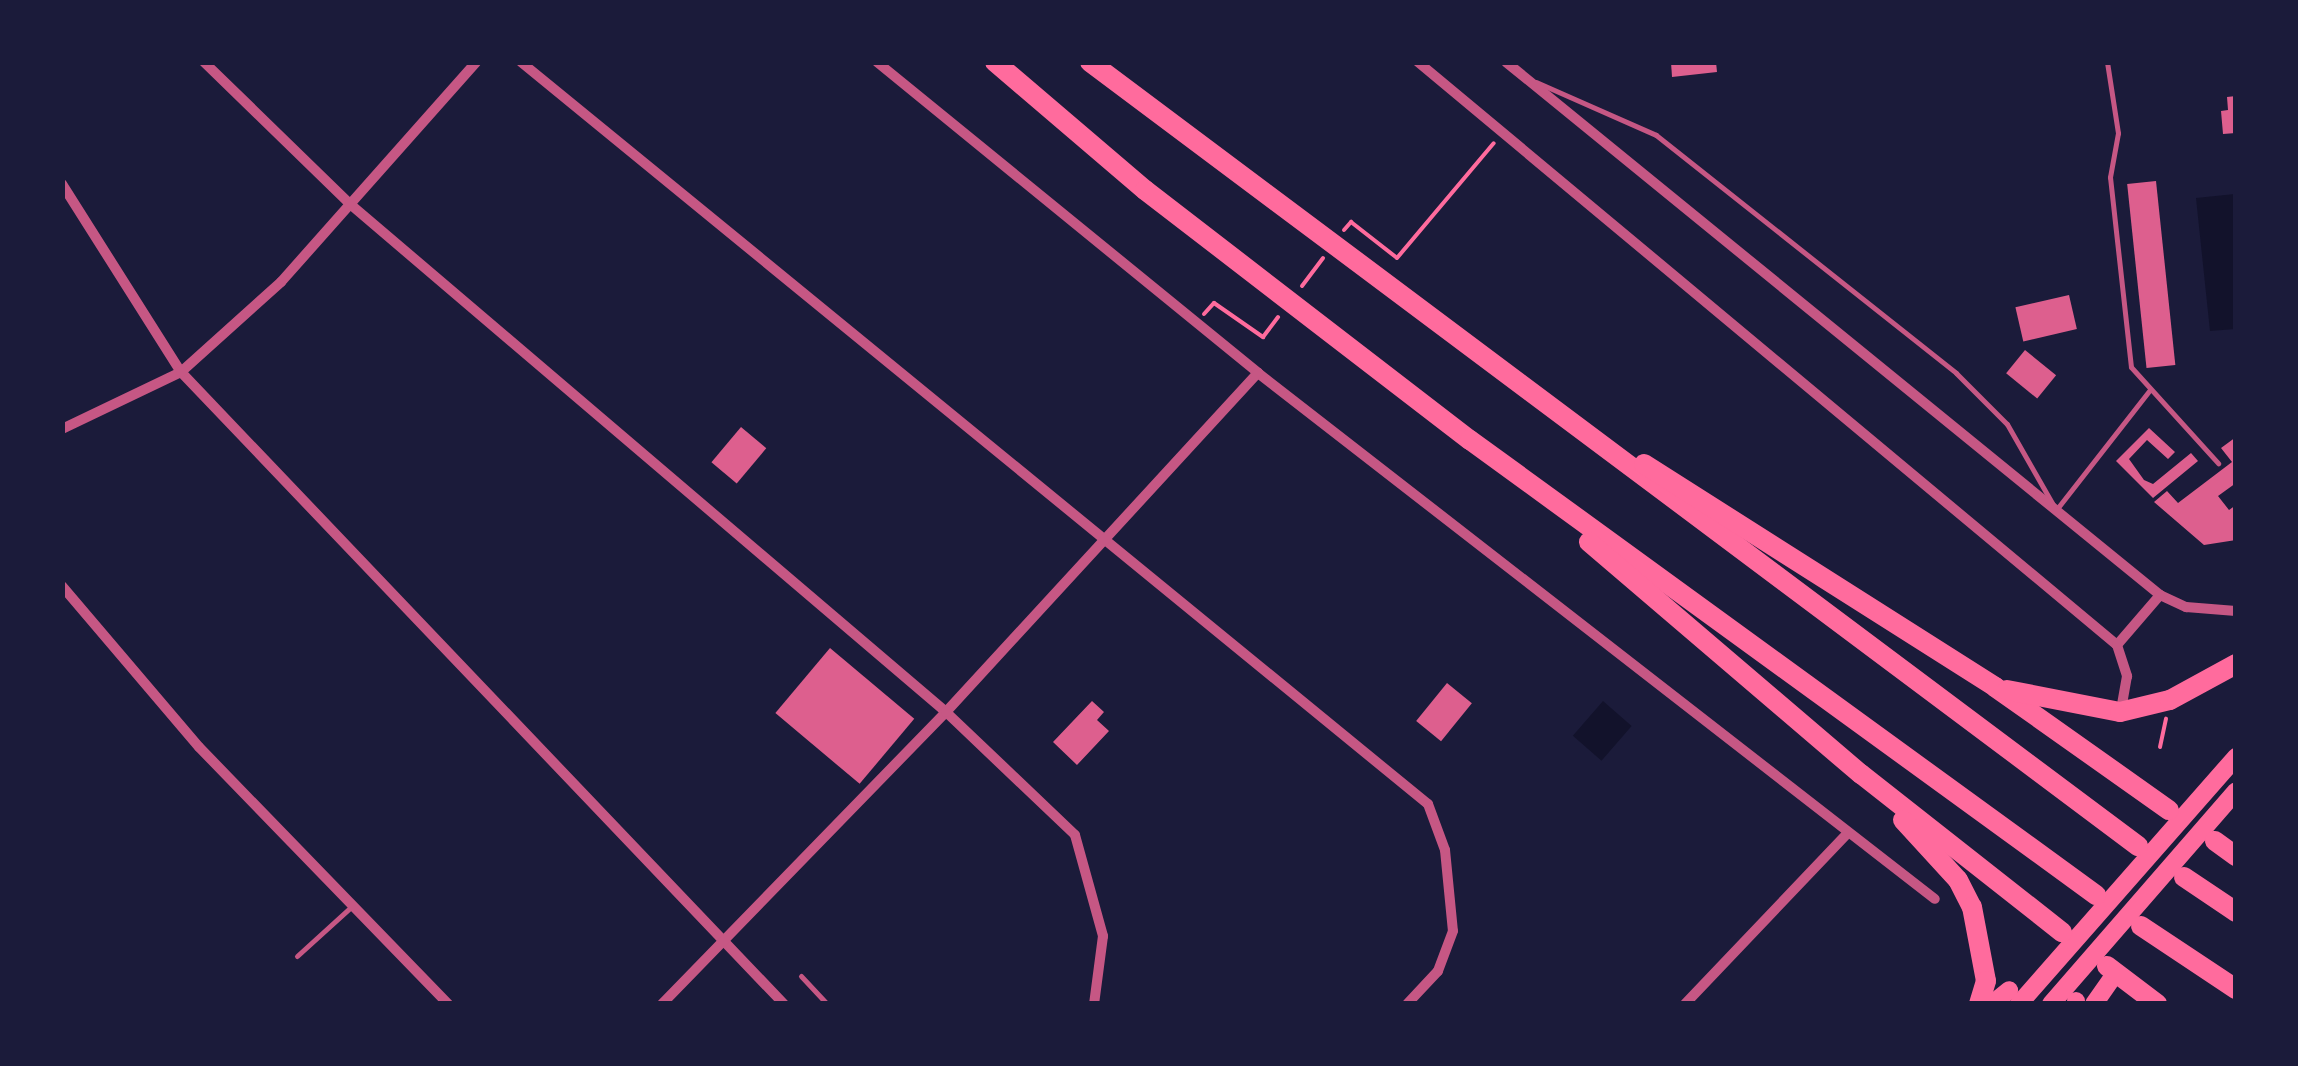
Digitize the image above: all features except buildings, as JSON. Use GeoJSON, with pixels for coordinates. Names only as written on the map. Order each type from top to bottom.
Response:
{"type":"FeatureCollection","features":[{"type":"Feature","properties":{"kind":"highway"},"geometry":{"type":"LineString","coordinates":[[995,62],[1145,190],[1470,440],[2096,895]]}},
{"type":"Feature","properties":{"kind":"highway"},"geometry":{"type":"LineString","coordinates":[[1090,62],[2138,846]]}},
{"type":"Feature","properties":{"kind":"highway"},"geometry":{"type":"LineString","coordinates":[[1510,379],[1996,687],[2169,810]]}},
{"type":"Feature","properties":{"kind":"highway"},"geometry":{"type":"LineString","coordinates":[[1470,440],[1861,774],[2062,932]]}},
{"type":"Feature","properties":{"kind":"highway"},"geometry":{"type":"LineString","coordinates":[[1996,687],[2120,712],[2170,700],[2236,664]]}},
{"type":"Feature","properties":{"kind":"highway"},"geometry":{"type":"LineString","coordinates":[[1861,774],[1965,893],[1983,936],[1986,980],[1978,1004]]}},
{"type":"Feature","properties":{"kind":"highway"},"geometry":{"type":"LineString","coordinates":[[2215,841],[2236,854]]}},
{"type":"Feature","properties":{"kind":"highway"},"geometry":{"type":"LineString","coordinates":[[2184,877],[2236,912]]}},
{"type":"Feature","properties":{"kind":"highway"},"geometry":{"type":"LineString","coordinates":[[2142,926],[2236,989]]}},
{"type":"Feature","properties":{"kind":"highway"},"geometry":{"type":"LineString","coordinates":[[2111,970],[2157,1004]]}},
{"type":"Feature","properties":{"kind":"main road"},"geometry":{"type":"LineString","coordinates":[[1992,1004],[2014,997],[2236,757]]}},
{"type":"Feature","properties":{"kind":"main road"},"geometry":{"type":"LineString","coordinates":[[2052,1004],[2236,792]]}},
{"type":"Feature","properties":{"kind":"main road"},"geometry":{"type":"LineString","coordinates":[[2082,1003],[2111,970]]}},
{"type":"Feature","properties":{"kind":"street"},"geometry":{"type":"LineString","coordinates":[[204,62],[350,204],[946,712],[1075,835],[1103,936],[1094,1004]]}},
{"type":"Feature","properties":{"kind":"street"},"geometry":{"type":"LineString","coordinates":[[62,430],[181,372],[281,282],[476,62]]}},
{"type":"Feature","properties":{"kind":"street"},"geometry":{"type":"LineString","coordinates":[[520,62],[1102,542],[1428,804],[1445,850],[1453,931],[1438,972],[1407,1004]]}},
{"type":"Feature","properties":{"kind":"street"},"geometry":{"type":"LineString","coordinates":[[877,62],[1258,373],[1935,899]]}},
{"type":"Feature","properties":{"kind":"street"},"geometry":{"type":"LineString","coordinates":[[1418,62],[1500,136],[2118,645],[2127,676],[2120,712]]}},
{"type":"Feature","properties":{"kind":"street"},"geometry":{"type":"LineString","coordinates":[[1506,62],[2160,594],[2186,607],[2236,611]]}},
{"type":"Feature","properties":{"kind":"street"},"geometry":{"type":"LineString","coordinates":[[62,184],[181,372],[784,1004]]}},
{"type":"Feature","properties":{"kind":"street"},"geometry":{"type":"LineString","coordinates":[[662,1004],[946,712],[1258,373]]}},
{"type":"Feature","properties":{"kind":"street"},"geometry":{"type":"LineString","coordinates":[[62,586],[199,748],[448,1004]]}},
{"type":"Feature","properties":{"kind":"street"},"geometry":{"type":"LineString","coordinates":[[2118,645],[2160,594]]}},
{"type":"Feature","properties":{"kind":"street"},"geometry":{"type":"LineString","coordinates":[[1686,1004],[1847,834]]}},
{"type":"Feature","properties":{"kind":"lane"},"geometry":{"type":"LineString","coordinates":[[2106,62],[2118,133],[2110,177],[2123,327],[2131,367],[2149,392],[2218,463]]}},
{"type":"Feature","properties":{"kind":"lane"},"geometry":{"type":"LineString","coordinates":[[1516,73],[1614,112],[1669,144],[1956,373],[2007,424],[2056,510],[2149,392]]}},
{"type":"Feature","properties":{"kind":"lane"},"geometry":{"type":"LineString","coordinates":[[297,956],[353,906]]}},
{"type":"Feature","properties":{"kind":"lane"},"geometry":{"type":"LineString","coordinates":[[801,976],[827,1004]]}},
{"type":"Feature","properties":{"kind":"path"},"geometry":{"type":"LineString","coordinates":[[1340,236],[1351,222],[1397,258],[1500,136]]}},
{"type":"Feature","properties":{"kind":"path"},"geometry":{"type":"LineString","coordinates":[[1296,294],[1329,250]]}},
{"type":"Feature","properties":{"kind":"path"},"geometry":{"type":"LineString","coordinates":[[1214,302],[1263,338],[1285,308]]}},
{"type":"Feature","properties":{"kind":"shaded area"},"geometry":{"type":"Polygon","coordinates":[[[2235,194],[2235,329],[2210,331],[2196,198],[2235,194]]]}},
{"type":"Feature","properties":{"kind":"shaded area"},"geometry":{"type":"Polygon","coordinates":[[[1603,701],[1632,726],[1602,761],[1573,736],[1603,701]]]}}]}
